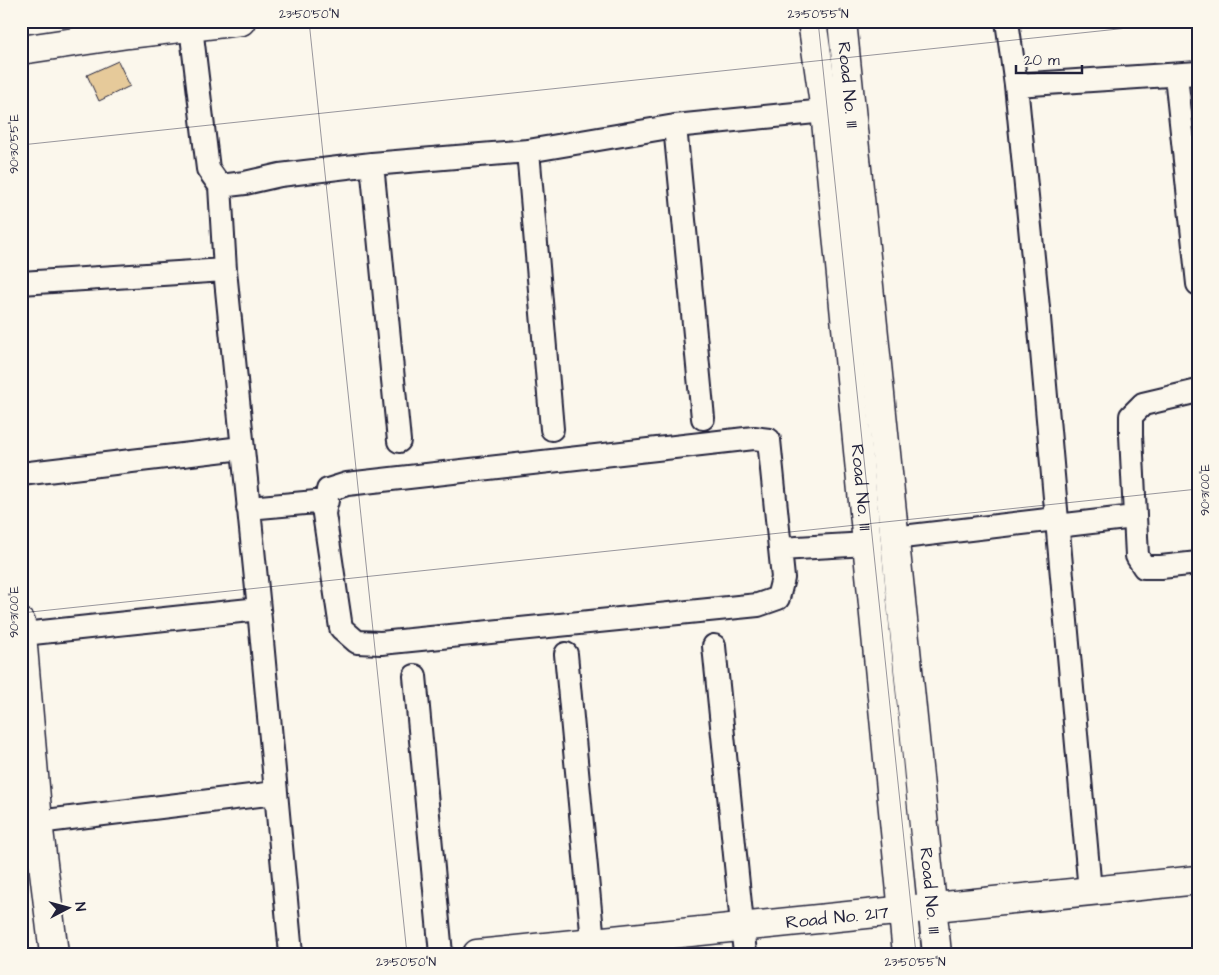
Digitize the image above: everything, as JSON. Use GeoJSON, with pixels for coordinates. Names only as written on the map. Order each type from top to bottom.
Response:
{"type":"FeatureCollection","features":[{"type":"Feature","properties":{"kind":"street"},"geometry":{"type":"LineString","coordinates":[[21,50],[128,34],[241,21]]}},
{"type":"Feature","properties":{"kind":"street","name":"Road No. 111"},"geometry":{"type":"LineString","coordinates":[[812,21],[825,111],[908,954]]}},
{"type":"Feature","properties":{"kind":"street","name":"Road No. 111"},"geometry":{"type":"LineString","coordinates":[[842,21],[937,954]]}},
{"type":"Feature","properties":{"kind":"street"},"geometry":{"type":"LineString","coordinates":[[1007,21],[1016,85],[1038,309],[1090,891]]}},
{"type":"Feature","properties":{"kind":"street"},"geometry":{"type":"LineString","coordinates":[[192,27],[208,169],[220,186],[225,270],[291,954]]}},
{"type":"Feature","properties":{"kind":"street"},"geometry":{"type":"LineString","coordinates":[[1016,85],[1187,74],[1198,284]]}},
{"type":"Feature","properties":{"kind":"street"},"geometry":{"type":"LineString","coordinates":[[220,186],[245,183],[280,175],[372,164],[528,151],[675,126],[825,111]]}},
{"type":"Feature","properties":{"kind":"street"},"geometry":{"type":"LineString","coordinates":[[675,126],[703,418]]}},
{"type":"Feature","properties":{"kind":"street"},"geometry":{"type":"LineString","coordinates":[[528,151],[552,429]]}},
{"type":"Feature","properties":{"kind":"street"},"geometry":{"type":"LineString","coordinates":[[372,164],[399,441]]}},
{"type":"Feature","properties":{"kind":"street"},"geometry":{"type":"LineString","coordinates":[[21,283],[225,270]]}},
{"type":"Feature","properties":{"kind":"street"},"geometry":{"type":"LineString","coordinates":[[1198,391],[1144,404],[1131,416],[1137,556],[1144,567],[1198,563]]}},
{"type":"Feature","properties":{"kind":"street"},"geometry":{"type":"LineString","coordinates":[[754,438],[769,440],[783,578],[778,598],[758,604],[381,644],[357,642],[341,628],[324,514],[327,501],[328,490],[347,484],[754,438]]}},
{"type":"Feature","properties":{"kind":"street"},"geometry":{"type":"LineString","coordinates":[[21,474],[242,448]]}},
{"type":"Feature","properties":{"kind":"street"},"geometry":{"type":"LineString","coordinates":[[248,508],[327,501]]}},
{"type":"Feature","properties":{"kind":"street"},"geometry":{"type":"LineString","coordinates":[[894,538],[1134,517]]}},
{"type":"Feature","properties":{"kind":"street"},"geometry":{"type":"LineString","coordinates":[[780,549],[867,544]]}},
{"type":"Feature","properties":{"kind":"street"},"geometry":{"type":"LineString","coordinates":[[54,954],[38,822],[22,628],[259,609]]}},
{"type":"Feature","properties":{"kind":"street"},"geometry":{"type":"LineString","coordinates":[[714,646],[745,954]]}},
{"type":"Feature","properties":{"kind":"street"},"geometry":{"type":"LineString","coordinates":[[566,654],[593,942]]}},
{"type":"Feature","properties":{"kind":"street"},"geometry":{"type":"LineString","coordinates":[[415,676],[441,954]]}},
{"type":"Feature","properties":{"kind":"street"},"geometry":{"type":"LineString","coordinates":[[38,822],[275,793]]}},
{"type":"Feature","properties":{"kind":"street","name":"Road No. 217"},"geometry":{"type":"LineString","coordinates":[[477,954],[564,949],[593,942],[1198,880]]}},
{"type":"Feature","properties":{"kind":"building"},"geometry":{"type":"Polygon","coordinates":[[[118,61],[130,86],[99,101],[87,75],[118,61]]]}}]}
